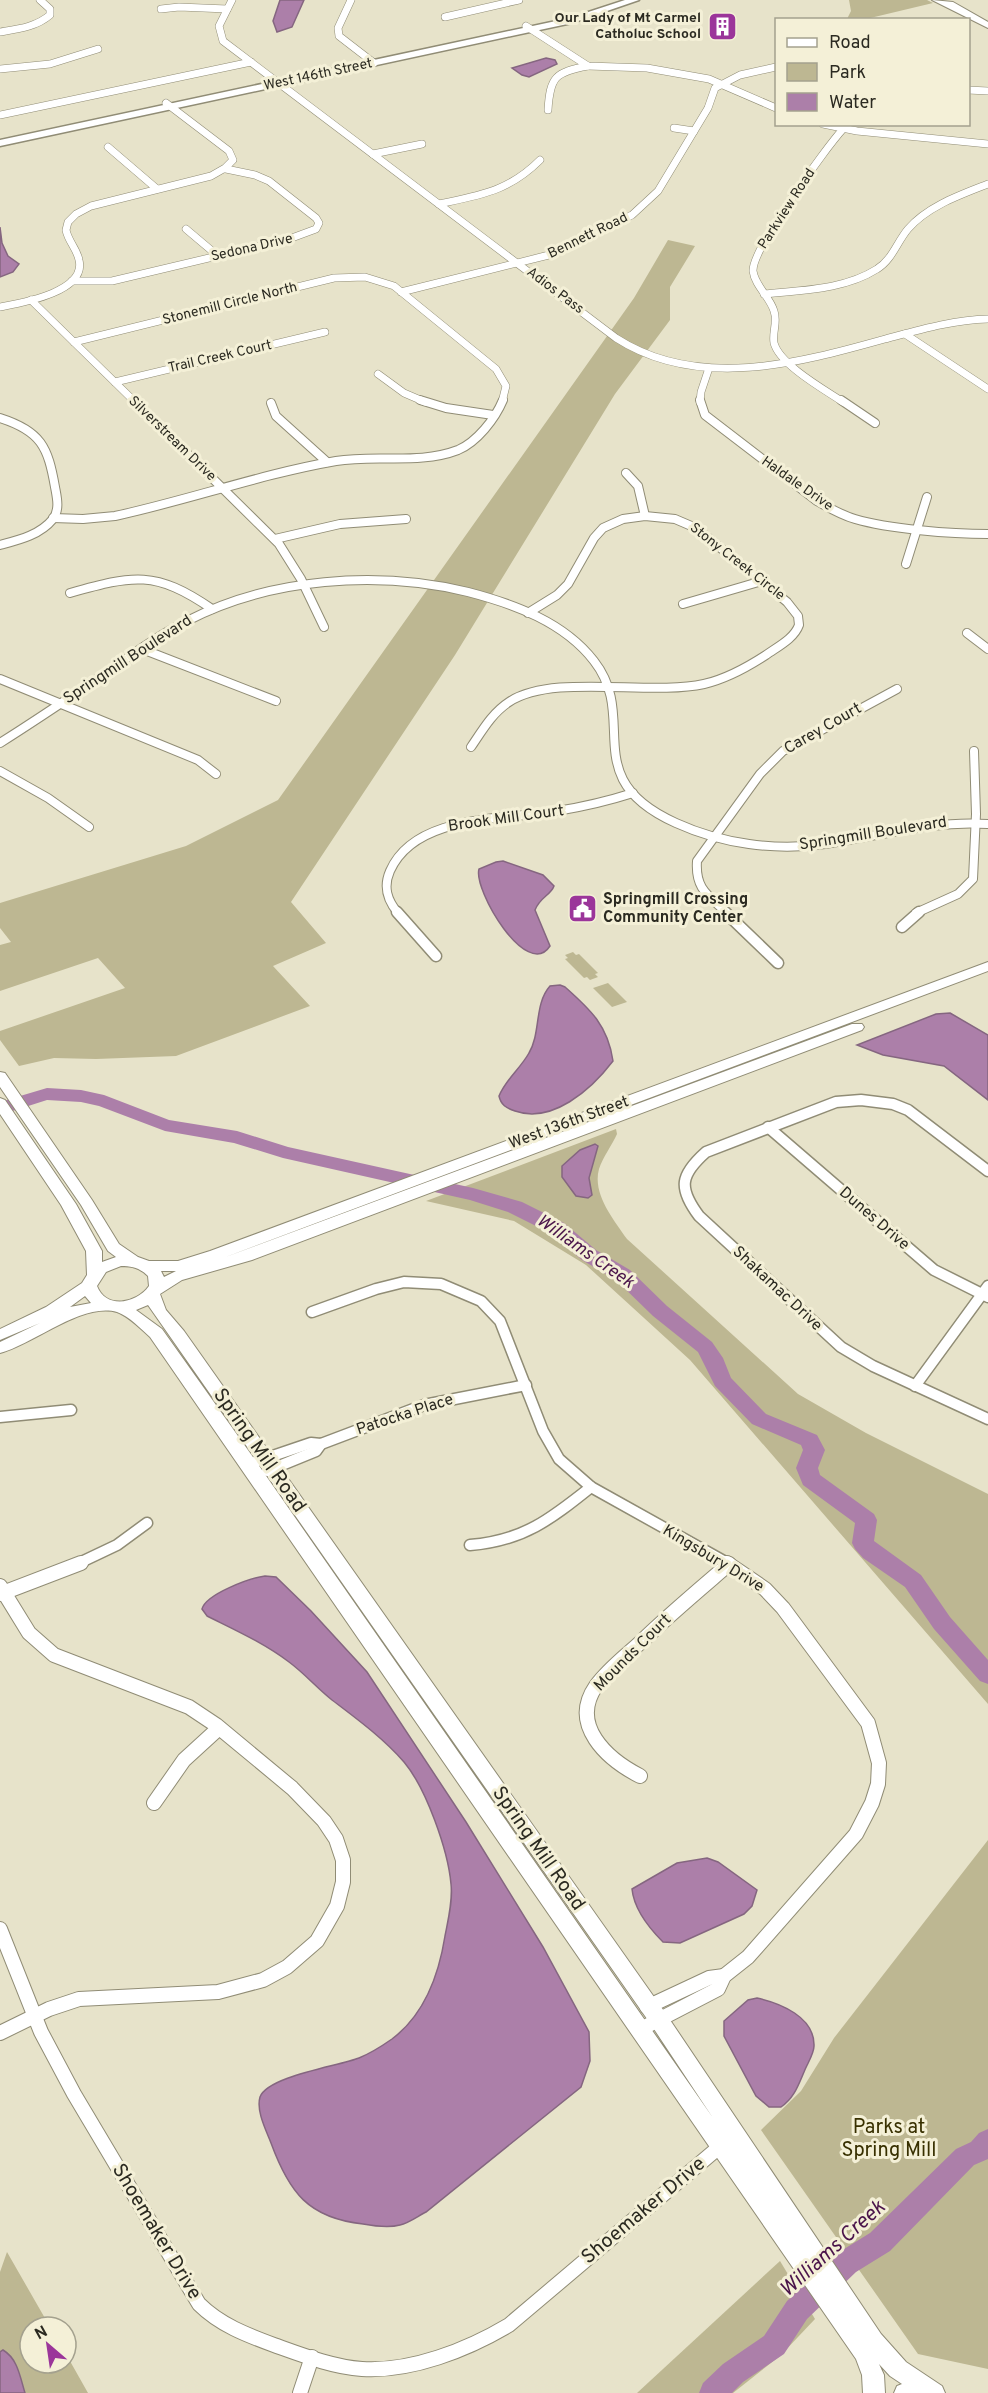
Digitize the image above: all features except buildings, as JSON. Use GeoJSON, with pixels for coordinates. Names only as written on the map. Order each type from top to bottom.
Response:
{"type":"FeatureCollection","features":[{"type":"Feature","properties":{"kind":"main road","name":"West 146th Street"},"geometry":{"type":"LineString","coordinates":[[528,27],[619,0]]}},
{"type":"Feature","properties":{"kind":"main road","name":"West 146th Street"},"geometry":{"type":"LineString","coordinates":[[0,143],[277,81],[528,27],[590,16],[634,0]]}},
{"type":"Feature","properties":{"kind":"main road","name":"West 146th Street"},"geometry":{"type":"LineString","coordinates":[[0,138],[169,105]]}},
{"type":"Feature","properties":{"kind":"street"},"geometry":{"type":"LineString","coordinates":[[0,32],[46,20],[50,15],[50,9],[40,0]]}},
{"type":"Feature","properties":{"kind":"street","name":"Adios Pass"},"geometry":{"type":"LineString","coordinates":[[232,0],[219,26],[219,34],[224,41],[624,344],[655,357],[709,368],[750,369],[791,364],[950,322],[988,319]]}},
{"type":"Feature","properties":{"kind":"street"},"geometry":{"type":"LineString","coordinates":[[351,0],[338,28],[339,36],[371,61]]}},
{"type":"Feature","properties":{"kind":"street"},"geometry":{"type":"LineString","coordinates":[[487,0],[496,5]]}},
{"type":"Feature","properties":{"kind":"street"},"geometry":{"type":"LineString","coordinates":[[445,17],[519,0]]}},
{"type":"Feature","properties":{"kind":"street"},"geometry":{"type":"LineString","coordinates":[[936,0],[948,2],[988,25]]}},
{"type":"Feature","properties":{"kind":"street"},"geometry":{"type":"LineString","coordinates":[[161,9],[227,9]]}},
{"type":"Feature","properties":{"kind":"street"},"geometry":{"type":"LineString","coordinates":[[528,27],[588,66]]}},
{"type":"Feature","properties":{"kind":"street"},"geometry":{"type":"LineString","coordinates":[[0,69],[28,66],[98,50]]}},
{"type":"Feature","properties":{"kind":"street"},"geometry":{"type":"LineString","coordinates":[[0,115],[252,62]]}},
{"type":"Feature","properties":{"kind":"street"},"geometry":{"type":"LineString","coordinates":[[548,110],[549,83],[554,77],[570,69],[588,66],[647,68],[722,82],[775,107]]}},
{"type":"Feature","properties":{"kind":"street"},"geometry":{"type":"LineString","coordinates":[[722,82],[750,71],[775,67]]}},
{"type":"Feature","properties":{"kind":"street","name":"Bennett Road"},"geometry":{"type":"LineString","coordinates":[[402,292],[519,264],[564,250],[632,215],[658,191],[708,108],[712,92],[722,82]]}},
{"type":"Feature","properties":{"kind":"street"},"geometry":{"type":"LineString","coordinates":[[970,90],[988,91]]}},
{"type":"Feature","properties":{"kind":"street"},"geometry":{"type":"LineString","coordinates":[[0,308],[59,290],[72,281],[80,268],[80,261],[66,234],[72,220],[83,210],[101,202],[207,178],[226,169],[232,160],[229,151],[169,105]]}},
{"type":"Feature","properties":{"kind":"street"},"geometry":{"type":"LineString","coordinates":[[831,126],[988,144]]}},
{"type":"Feature","properties":{"kind":"street"},"geometry":{"type":"LineString","coordinates":[[674,128],[694,130]]}},
{"type":"Feature","properties":{"kind":"street","name":"Parkview Road"},"geometry":{"type":"LineString","coordinates":[[791,364],[776,347],[775,311],[753,272],[753,264],[825,149],[843,129]]}},
{"type":"Feature","properties":{"kind":"street"},"geometry":{"type":"LineString","coordinates":[[373,154],[422,144]]}},
{"type":"Feature","properties":{"kind":"street"},"geometry":{"type":"LineString","coordinates":[[108,147],[157,189]]}},
{"type":"Feature","properties":{"kind":"street"},"geometry":{"type":"LineString","coordinates":[[439,204],[505,188],[522,179],[540,160]]}},
{"type":"Feature","properties":{"kind":"street","name":"Sedona Drive"},"geometry":{"type":"LineString","coordinates":[[72,281],[112,281],[304,236],[315,231],[319,223],[269,181],[255,175],[226,169]]}},
{"type":"Feature","properties":{"kind":"street"},"geometry":{"type":"LineString","coordinates":[[764,294],[830,286],[864,276],[884,264],[909,228],[925,214],[953,198],[988,184]]}},
{"type":"Feature","properties":{"kind":"street"},"geometry":{"type":"LineString","coordinates":[[186,229],[218,256]]}},
{"type":"Feature","properties":{"kind":"street","name":"Stonemill Circle North"},"geometry":{"type":"LineString","coordinates":[[74,342],[334,278],[363,276],[386,282],[402,292]]}},
{"type":"Feature","properties":{"kind":"street"},"geometry":{"type":"LineString","coordinates":[[53,518],[83,519],[115,516],[327,462],[444,454],[473,441],[504,402],[506,385],[496,369],[402,292]]}},
{"type":"Feature","properties":{"kind":"street","name":"Silverstream Drive"},"geometry":{"type":"LineString","coordinates":[[31,300],[275,539],[287,554],[324,627]]}},
{"type":"Feature","properties":{"kind":"street","name":"Trail Creek Court"},"geometry":{"type":"LineString","coordinates":[[115,382],[325,332]]}},
{"type":"Feature","properties":{"kind":"street"},"geometry":{"type":"LineString","coordinates":[[905,334],[988,388]]}},
{"type":"Feature","properties":{"kind":"street"},"geometry":{"type":"LineString","coordinates":[[791,364],[875,423]]}},
{"type":"Feature","properties":{"kind":"street","name":"Haldale Drive"},"geometry":{"type":"LineString","coordinates":[[709,368],[699,394],[699,403],[705,415],[816,501],[833,510],[862,520],[965,534],[988,534]]}},
{"type":"Feature","properties":{"kind":"street"},"geometry":{"type":"LineString","coordinates":[[378,374],[395,389],[417,400],[493,415]]}},
{"type":"Feature","properties":{"kind":"street"},"geometry":{"type":"LineString","coordinates":[[272,403],[271,408],[276,416],[327,462]]}},
{"type":"Feature","properties":{"kind":"street"},"geometry":{"type":"LineString","coordinates":[[0,418],[28,429],[42,442],[50,454],[57,505],[53,518],[34,534],[0,545]]}},
{"type":"Feature","properties":{"kind":"street"},"geometry":{"type":"LineString","coordinates":[[626,473],[638,486],[645,516]]}},
{"type":"Feature","properties":{"kind":"street"},"geometry":{"type":"LineString","coordinates":[[906,564],[927,497]]}},
{"type":"Feature","properties":{"kind":"street","name":"Stony Creek Circle"},"geometry":{"type":"LineString","coordinates":[[471,747],[496,711],[516,698],[543,690],[704,684],[734,672],[785,641],[799,627],[798,615],[787,602],[689,524],[668,518],[645,516],[623,519],[603,528],[594,538],[563,590],[528,613]]}},
{"type":"Feature","properties":{"kind":"street"},"geometry":{"type":"LineString","coordinates":[[275,539],[340,524],[406,519]]}},
{"type":"Feature","properties":{"kind":"street"},"geometry":{"type":"LineString","coordinates":[[70,593],[121,580],[149,579],[176,585],[212,609]]}},
{"type":"Feature","properties":{"kind":"street","name":"Springmill Boulevard"},"geometry":{"type":"LineString","coordinates":[[0,744],[142,649],[188,620],[212,609],[252,596],[303,585],[374,581],[426,585],[478,595],[528,613],[554,627],[583,649],[600,669],[608,688],[612,702],[615,762],[624,781],[633,793],[666,818],[713,836],[748,844],[809,846],[842,842],[922,824],[988,824]]}},
{"type":"Feature","properties":{"kind":"street"},"geometry":{"type":"LineString","coordinates":[[683,604],[762,581]]}},
{"type":"Feature","properties":{"kind":"street"},"geometry":{"type":"LineString","coordinates":[[967,633],[988,649]]}},
{"type":"Feature","properties":{"kind":"street"},"geometry":{"type":"LineString","coordinates":[[142,649],[276,701]]}},
{"type":"Feature","properties":{"kind":"street"},"geometry":{"type":"LineString","coordinates":[[0,679],[198,760],[216,774]]}},
{"type":"Feature","properties":{"kind":"street","name":"Carey Court"},"geometry":{"type":"LineString","coordinates":[[778,963],[718,906],[698,882],[695,871],[697,861],[760,774],[783,751],[897,689]]}},
{"type":"Feature","properties":{"kind":"street"},"geometry":{"type":"LineString","coordinates":[[902,927],[916,913],[958,894],[970,885],[974,867],[974,751]]}},
{"type":"Feature","properties":{"kind":"street"},"geometry":{"type":"LineString","coordinates":[[0,771],[48,798],[89,827]]}},
{"type":"Feature","properties":{"kind":"street","name":"Brook Mill Court"},"geometry":{"type":"LineString","coordinates":[[436,956],[391,904],[386,895],[385,887],[390,871],[415,840],[447,827],[586,807],[633,793]]}},
{"type":"Feature","properties":{"kind":"street","name":"West 136th Street"},"geometry":{"type":"LineString","coordinates":[[139,1263],[173,1266],[199,1260],[988,970]]}},
{"type":"Feature","properties":{"kind":"street","name":"West 136th Street"},"geometry":{"type":"LineString","coordinates":[[155,1291],[177,1276],[247,1256],[452,1179],[988,970]]}},
{"type":"Feature","properties":{"kind":"street"},"geometry":{"type":"LineString","coordinates":[[0,1076],[10,1104],[94,1251],[92,1280],[94,1298],[114,1306]]}},
{"type":"Feature","properties":{"kind":"street","name":"Shakamac Drive"},"geometry":{"type":"LineString","coordinates":[[988,1171],[919,1116],[893,1104],[861,1100],[836,1102],[719,1146],[696,1160],[684,1180],[686,1198],[699,1216],[841,1347],[865,1362],[988,1419]]}},
{"type":"Feature","properties":{"kind":"street"},"geometry":{"type":"LineString","coordinates":[[0,1348],[33,1334],[73,1311],[139,1304],[155,1291],[156,1275],[113,1247],[87,1203],[10,1104]]}},
{"type":"Feature","properties":{"kind":"street","name":"Dunes Drive"},"geometry":{"type":"LineString","coordinates":[[768,1127],[934,1270],[950,1280],[986,1293]]}},
{"type":"Feature","properties":{"kind":"street"},"geometry":{"type":"LineString","coordinates":[[0,1335],[52,1311],[110,1263],[139,1263]]}},
{"type":"Feature","properties":{"kind":"street","name":"Kingsbury Drive"},"geometry":{"type":"LineString","coordinates":[[312,1312],[389,1284],[423,1282],[456,1289],[481,1300],[494,1313],[552,1447],[571,1471],[591,1487],[754,1580],[783,1608],[863,1716],[873,1735],[879,1763],[878,1784],[874,1798],[856,1834],[748,1957],[724,1976],[718,1989],[634,2023]]}},
{"type":"Feature","properties":{"kind":"street","name":"Spring Mill Road"},"geometry":{"type":"LineString","coordinates":[[155,1291],[160,1314],[178,1335],[260,1467],[634,2023],[720,2146],[806,2255],[842,2307],[893,2365],[934,2393]]}},
{"type":"Feature","properties":{"kind":"street"},"geometry":{"type":"LineString","coordinates":[[915,1386],[986,1293]]}},
{"type":"Feature","properties":{"kind":"street","name":"Spring Mill Road"},"geometry":{"type":"LineString","coordinates":[[114,1306],[138,1318],[156,1333],[260,1467],[654,2013],[736,2132],[806,2255]]}},
{"type":"Feature","properties":{"kind":"street","name":"Patocka Place"},"geometry":{"type":"LineString","coordinates":[[260,1467],[316,1451],[321,1444],[424,1406],[526,1385]]}},
{"type":"Feature","properties":{"kind":"street"},"geometry":{"type":"LineString","coordinates":[[0,1417],[71,1410]]}},
{"type":"Feature","properties":{"kind":"street"},"geometry":{"type":"LineString","coordinates":[[470,1545],[494,1545],[524,1534],[548,1522],[591,1487]]}},
{"type":"Feature","properties":{"kind":"street"},"geometry":{"type":"LineString","coordinates":[[0,2033],[80,1999],[217,1993],[240,1988],[284,1970],[303,1956],[327,1929],[340,1900],[344,1873],[340,1850],[326,1820],[306,1800],[219,1728],[188,1706],[54,1655],[39,1645],[29,1635],[1,1591],[115,1547],[137,1533],[147,1523]]}},
{"type":"Feature","properties":{"kind":"street","name":"Mounds Court"},"geometry":{"type":"LineString","coordinates":[[640,1776],[628,1771],[597,1746],[588,1723],[590,1698],[603,1678],[644,1638],[729,1564]]}},
{"type":"Feature","properties":{"kind":"street"},"geometry":{"type":"LineString","coordinates":[[154,1803],[184,1760],[219,1728]]}},
{"type":"Feature","properties":{"kind":"street","name":"Shoemaker Drive"},"geometry":{"type":"LineString","coordinates":[[0,1929],[34,2017],[74,2094],[199,2304],[216,2320],[237,2330],[346,2367],[379,2368],[401,2365],[480,2343],[509,2325],[736,2132]]}},
{"type":"Feature","properties":{"kind":"street","name":"Spring Mill Road"},"geometry":{"type":"LineString","coordinates":[[842,2307],[873,2375],[874,2393]]}},
{"type":"Feature","properties":{"kind":"street"},"geometry":{"type":"LineString","coordinates":[[300,2393],[312,2357]]}},
{"type":"Feature","properties":{"kind":"street"},"geometry":{"type":"LineString","coordinates":[[905,2393],[921,2391],[934,2393]]}},
{"type":"Feature","properties":{"kind":"green space"},"geometry":{"type":"Polygon","coordinates":[[[849,0],[927,0],[933,3],[870,18],[848,18],[851,11],[849,0]]]}},
{"type":"Feature","properties":{"kind":"green space"},"geometry":{"type":"Polygon","coordinates":[[[668,240],[695,246],[670,287],[670,320],[615,394],[455,655],[291,902],[326,943],[273,966],[310,1006],[176,1056],[54,1058],[19,1066],[0,1040],[0,1031],[125,988],[98,958],[0,991],[0,945],[11,942],[0,928],[0,903],[186,846],[278,800],[634,298],[668,240]]]}},
{"type":"Feature","properties":{"kind":"green space"},"geometry":{"type":"Polygon","coordinates":[[[573,952],[576,955],[579,954],[598,973],[595,974],[598,977],[590,980],[587,977],[584,978],[565,959],[568,958],[565,955],[573,952]]]}},
{"type":"Feature","properties":{"kind":"green space"},"geometry":{"type":"Polygon","coordinates":[[[608,983],[627,1002],[612,1007],[593,988],[608,983]]]}},
{"type":"Feature","properties":{"kind":"green space"},"geometry":{"type":"Polygon","coordinates":[[[616,1129],[617,1134],[599,1169],[599,1188],[601,1197],[627,1239],[798,1394],[866,1433],[988,1494],[988,1704],[690,1360],[586,1265],[514,1221],[426,1201],[616,1129]]]}},
{"type":"Feature","properties":{"kind":"green space","name":"Parks at Spring Mill"},"geometry":{"type":"Polygon","coordinates":[[[988,1840],[988,2369],[918,2354],[761,2130],[801,2091],[834,2038],[988,1840]]]}},
{"type":"Feature","properties":{"kind":"green space"},"geometry":{"type":"Polygon","coordinates":[[[7,2252],[43,2315],[18,2315],[18,2375],[78,2375],[88,2393],[0,2393],[0,2272],[7,2252]]]}},
{"type":"Feature","properties":{"kind":"green space"},"geometry":{"type":"Polygon","coordinates":[[[780,2261],[815,2319],[781,2355],[733,2393],[637,2393],[780,2261]]]}},
{"type":"Feature","properties":{"kind":"water"},"geometry":{"type":"Polygon","coordinates":[[[280,0],[304,0],[292,27],[277,32],[273,21],[280,0]]]}},
{"type":"Feature","properties":{"kind":"water"},"geometry":{"type":"Polygon","coordinates":[[[546,58],[555,60],[557,64],[529,77],[512,68],[546,58]]]}},
{"type":"Feature","properties":{"kind":"water"},"geometry":{"type":"Polygon","coordinates":[[[0,227],[2,243],[8,256],[19,264],[13,272],[0,277],[0,227]]]}},
{"type":"Feature","properties":{"kind":"water"},"geometry":{"type":"Polygon","coordinates":[[[503,861],[543,875],[554,886],[535,910],[550,946],[540,954],[528,952],[516,943],[493,912],[484,895],[479,880],[479,869],[503,861]]]}},
{"type":"Feature","properties":{"kind":"water"},"geometry":{"type":"Polygon","coordinates":[[[560,985],[574,995],[597,1020],[607,1038],[613,1061],[594,1083],[570,1102],[556,1109],[529,1114],[512,1110],[503,1104],[499,1096],[533,1045],[539,1010],[545,993],[550,986],[560,985]]]}},
{"type":"Feature","properties":{"kind":"water"},"geometry":{"type":"Polygon","coordinates":[[[950,1013],[988,1035],[988,1100],[944,1066],[883,1055],[857,1045],[936,1014],[950,1013]]]}},
{"type":"Feature","properties":{"kind":"water"},"geometry":{"type":"Polygon","coordinates":[[[595,1144],[598,1146],[589,1178],[592,1195],[588,1198],[576,1196],[562,1177],[562,1166],[580,1150],[595,1144]]]}},
{"type":"Feature","properties":{"kind":"water"},"geometry":{"type":"Polygon","coordinates":[[[265,1576],[276,1577],[367,1672],[466,1822],[543,1947],[589,2032],[590,2061],[581,2087],[426,2212],[407,2223],[396,2226],[386,2227],[344,2221],[314,2209],[303,2200],[285,2175],[278,2160],[262,2120],[259,2102],[266,2090],[276,2083],[372,2052],[392,2039],[413,2018],[428,1993],[439,1965],[450,1910],[449,1870],[441,1837],[428,1803],[412,1773],[396,1753],[289,1662],[259,1643],[207,1616],[202,1609],[205,1603],[220,1592],[265,1576]]]}},
{"type":"Feature","properties":{"kind":"water"},"geometry":{"type":"Polygon","coordinates":[[[707,1858],[718,1862],[757,1890],[752,1906],[744,1914],[680,1943],[663,1942],[643,1917],[632,1889],[677,1863],[707,1858]]]}},
{"type":"Feature","properties":{"kind":"water"},"geometry":{"type":"Polygon","coordinates":[[[757,1998],[794,2013],[809,2027],[813,2036],[814,2049],[810,2059],[795,2091],[781,2107],[769,2107],[756,2096],[724,2036],[724,2021],[748,2000],[757,1998]]]}},
{"type":"Feature","properties":{"kind":"water"},"geometry":{"type":"Polygon","coordinates":[[[3,2350],[12,2358],[25,2393],[0,2393],[0,2352],[3,2350]]]}},
{"type":"Feature","properties":{"kind":"waterway","name":"Williams Creek"},"geometry":{"type":"LineString","coordinates":[[0,1109],[47,1094],[81,1096],[104,1101],[165,1125],[237,1137],[283,1152],[473,1194],[515,1207],[557,1228],[589,1255],[623,1275],[660,1311],[705,1347],[713,1358],[722,1381],[759,1419],[809,1440],[814,1450],[807,1468],[811,1479],[866,1520],[863,1543],[871,1552],[913,1581],[942,1623],[988,1675]]}},
{"type":"Feature","properties":{"kind":"waterway","name":"Williams Creek"},"geometry":{"type":"LineString","coordinates":[[713,2393],[733,2373],[774,2345],[797,2310],[846,2263],[880,2242],[965,2157],[980,2150],[988,2141]]}},
{"type":"Feature","properties":{"kind":"place","name":"Our Lady of Mt Carmel Catholuc School"},"geometry":{"type":"Point","coordinates":[722,26]}},
{"type":"Feature","properties":{"kind":"place","name":"Springmill Crossing Community Center"},"geometry":{"type":"Point","coordinates":[582,909]}}]}
